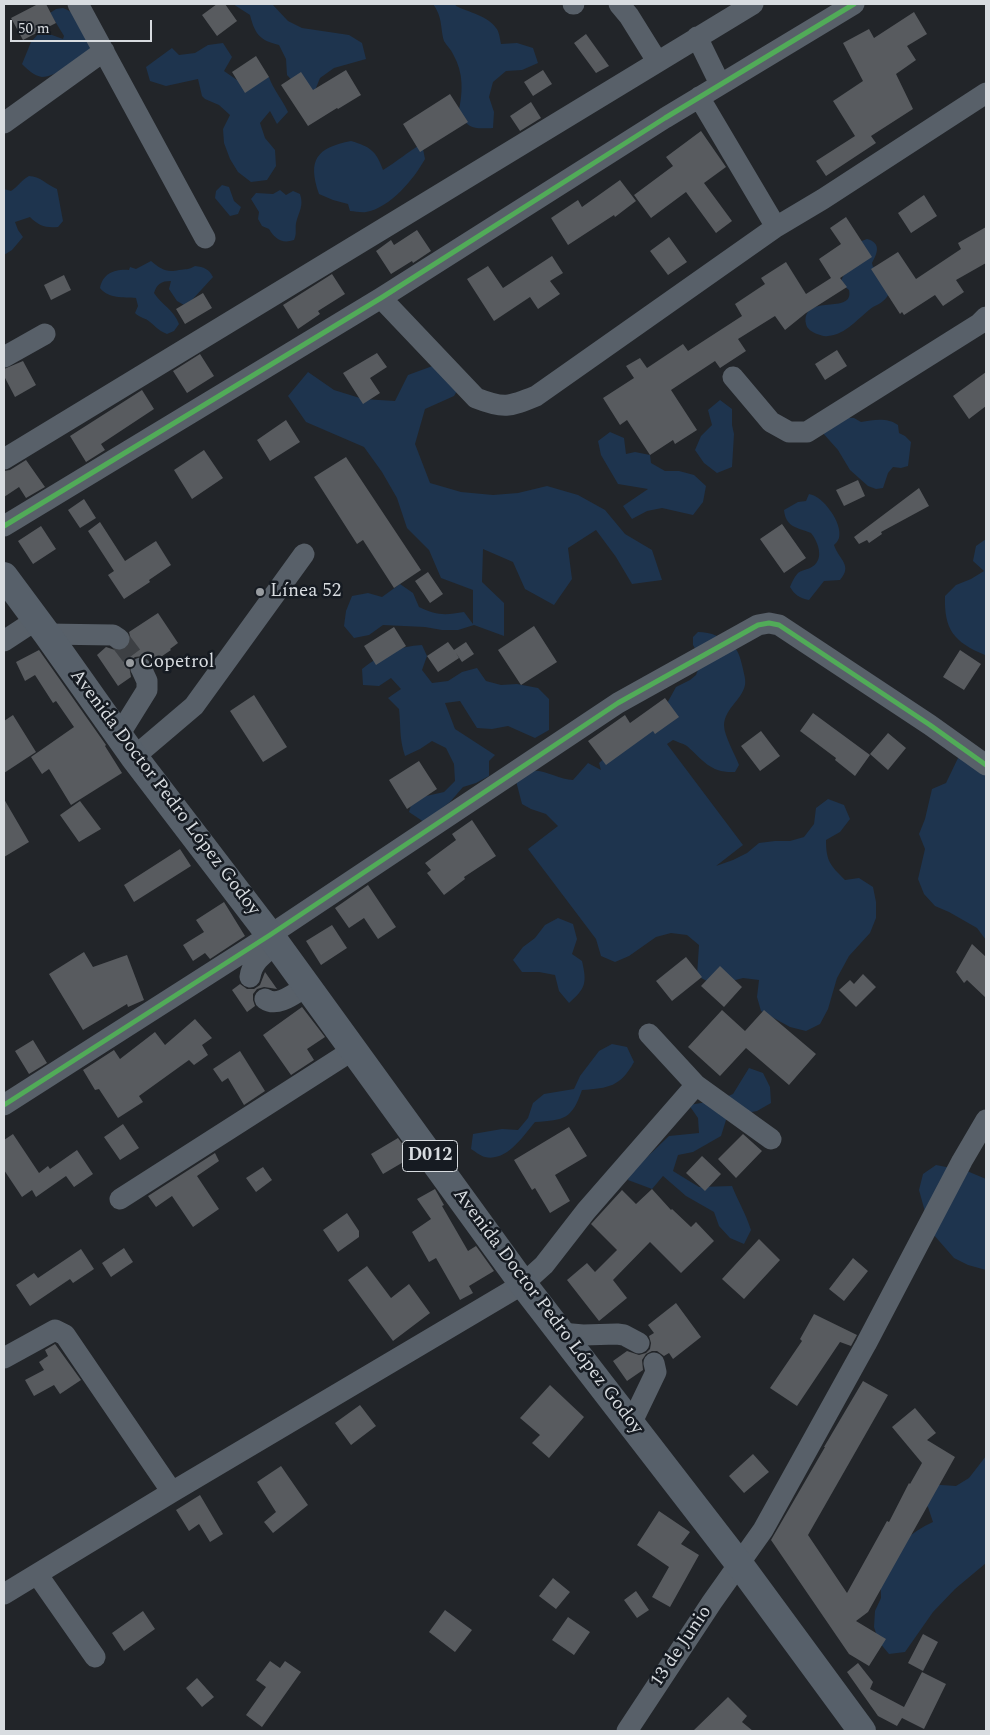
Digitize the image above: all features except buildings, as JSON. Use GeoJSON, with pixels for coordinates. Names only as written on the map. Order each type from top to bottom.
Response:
{"type":"FeatureCollection","features":[{"type":"Feature","properties":{"kind":"main road","name":"Avenida Doctor Pedro López Godoy"},"geometry":{"type":"LineString","coordinates":[[4,576],[134,757],[274,939],[523,1284],[740,1565],[862,1731]]}},
{"type":"Feature","properties":{"kind":"street"},"geometry":{"type":"LineString","coordinates":[[78,4],[205,238]]}},
{"type":"Feature","properties":{"kind":"street"},"geometry":{"type":"LineString","coordinates":[[619,4],[629,16],[657,61]]}},
{"type":"Feature","properties":{"kind":"street"},"geometry":{"type":"LineString","coordinates":[[4,460],[753,4]]}},
{"type":"Feature","properties":{"kind":"street"},"geometry":{"type":"LineString","coordinates":[[4,526],[381,298],[699,97],[854,4]]}},
{"type":"Feature","properties":{"kind":"street"},"geometry":{"type":"LineString","coordinates":[[697,37],[720,84]]}},
{"type":"Feature","properties":{"kind":"street"},"geometry":{"type":"LineString","coordinates":[[4,123],[104,51]]}},
{"type":"Feature","properties":{"kind":"street"},"geometry":{"type":"LineString","coordinates":[[381,298],[476,398],[496,405],[515,405],[536,396],[776,226],[823,199],[986,93]]}},
{"type":"Feature","properties":{"kind":"street"},"geometry":{"type":"LineString","coordinates":[[699,97],[776,226]]}},
{"type":"Feature","properties":{"kind":"street"},"geometry":{"type":"LineString","coordinates":[[733,376],[771,422],[789,432],[806,432],[979,324],[986,316]]}},
{"type":"Feature","properties":{"kind":"street"},"geometry":{"type":"LineString","coordinates":[[4,356],[45,334]]}},
{"type":"Feature","properties":{"kind":"street"},"geometry":{"type":"LineString","coordinates":[[134,757],[194,706],[304,554]]}},
{"type":"Feature","properties":{"kind":"street"},"geometry":{"type":"LineString","coordinates":[[4,1106],[274,939],[618,703],[758,625],[769,622],[779,625],[930,725],[986,765]]}},
{"type":"Feature","properties":{"kind":"street"},"geometry":{"type":"LineString","coordinates":[[4,642],[42,627],[113,635],[119,639]]}},
{"type":"Feature","properties":{"kind":"street"},"geometry":{"type":"LineString","coordinates":[[118,735],[147,690],[147,681],[141,668]]}},
{"type":"Feature","properties":{"kind":"street"},"geometry":{"type":"LineString","coordinates":[[250,977],[253,966],[274,939]]}},
{"type":"Feature","properties":{"kind":"street"},"geometry":{"type":"LineString","coordinates":[[265,999],[272,1003],[279,1002],[307,986]]}},
{"type":"Feature","properties":{"kind":"street"},"geometry":{"type":"LineString","coordinates":[[649,1034],[696,1085],[771,1139]]}},
{"type":"Feature","properties":{"kind":"street"},"geometry":{"type":"LineString","coordinates":[[120,1199],[353,1050]]}},
{"type":"Feature","properties":{"kind":"street"},"geometry":{"type":"LineString","coordinates":[[4,1594],[523,1284],[544,1264],[586,1211],[696,1085]]}},
{"type":"Feature","properties":{"kind":"street","name":"13 de Junio"},"geometry":{"type":"LineString","coordinates":[[627,1731],[712,1602],[763,1530],[866,1344],[962,1161],[986,1120]]}},
{"type":"Feature","properties":{"kind":"street"},"geometry":{"type":"LineString","coordinates":[[4,1358],[55,1330],[65,1335],[172,1492]]}},
{"type":"Feature","properties":{"kind":"street"},"geometry":{"type":"LineString","coordinates":[[561,1333],[624,1335],[639,1343]]}},
{"type":"Feature","properties":{"kind":"street"},"geometry":{"type":"LineString","coordinates":[[631,1424],[656,1372],[654,1363]]}},
{"type":"Feature","properties":{"kind":"street"},"geometry":{"type":"LineString","coordinates":[[37,1574],[95,1657]]}},
{"type":"Feature","properties":{"kind":"shaded area"},"geometry":{"type":"Polygon","coordinates":[[[233,4],[272,4],[288,21],[302,28],[349,35],[362,43],[366,59],[334,68],[320,78],[314,93],[298,87],[287,75],[286,59],[279,45],[262,38],[256,32],[250,15],[233,4]]]}},
{"type":"Feature","properties":{"kind":"shaded area"},"geometry":{"type":"Polygon","coordinates":[[[433,4],[455,4],[483,17],[497,29],[501,44],[517,43],[533,48],[538,63],[522,70],[506,71],[493,82],[489,97],[494,112],[493,128],[472,127],[458,114],[462,91],[461,76],[457,61],[444,41],[440,18],[433,4]]]}},
{"type":"Feature","properties":{"kind":"shaded area"},"geometry":{"type":"Polygon","coordinates":[[[63,8],[70,11],[79,20],[85,31],[91,51],[61,71],[42,77],[31,72],[22,64],[31,42],[41,31],[63,39],[64,36],[50,13],[56,9],[63,8]]]}},
{"type":"Feature","properties":{"kind":"shaded area"},"geometry":{"type":"Polygon","coordinates":[[[223,43],[232,57],[224,71],[237,80],[269,77],[288,112],[277,124],[270,111],[260,123],[265,138],[275,150],[276,166],[267,180],[251,182],[238,172],[230,159],[224,143],[223,129],[230,115],[219,105],[202,96],[198,79],[166,86],[150,81],[146,67],[172,48],[179,55],[195,53],[208,45],[223,43]]]}},
{"type":"Feature","properties":{"kind":"shaded area"},"geometry":{"type":"Polygon","coordinates":[[[351,141],[363,145],[372,151],[378,158],[383,170],[422,144],[425,159],[408,184],[384,205],[366,212],[350,211],[348,204],[319,194],[314,172],[318,157],[323,152],[330,147],[351,141]]]}},
{"type":"Feature","properties":{"kind":"shaded area"},"geometry":{"type":"Polygon","coordinates":[[[29,176],[40,179],[57,189],[63,221],[58,227],[42,226],[30,217],[15,222],[23,237],[12,250],[4,255],[4,189],[11,191],[29,176]]]}},
{"type":"Feature","properties":{"kind":"shaded area"},"geometry":{"type":"Polygon","coordinates":[[[222,185],[229,187],[234,201],[241,207],[238,214],[230,216],[215,198],[216,191],[222,185]]]}},
{"type":"Feature","properties":{"kind":"shaded area"},"geometry":{"type":"Polygon","coordinates":[[[280,190],[286,195],[293,191],[300,194],[301,198],[295,238],[290,241],[279,240],[269,229],[262,226],[258,219],[259,212],[251,199],[256,193],[273,194],[280,190]]]}},
{"type":"Feature","properties":{"kind":"shaded area"},"geometry":{"type":"Polygon","coordinates":[[[867,239],[875,243],[877,253],[872,263],[873,267],[877,266],[890,292],[882,302],[841,332],[825,336],[813,332],[806,324],[807,314],[811,309],[844,302],[849,298],[849,290],[840,283],[859,242],[867,239]]]}},
{"type":"Feature","properties":{"kind":"shaded area"},"geometry":{"type":"Polygon","coordinates":[[[151,261],[167,271],[187,269],[195,266],[201,267],[208,270],[213,277],[191,301],[184,305],[177,301],[169,289],[171,281],[162,282],[158,285],[154,293],[174,315],[179,324],[174,331],[167,334],[135,313],[138,306],[136,298],[112,296],[100,288],[104,279],[110,273],[119,270],[129,270],[130,267],[136,269],[151,261]]]}},
{"type":"Feature","properties":{"kind":"shaded area"},"geometry":{"type":"Polygon","coordinates":[[[438,364],[457,391],[454,396],[425,409],[415,444],[430,483],[461,492],[493,495],[518,493],[547,486],[578,495],[605,510],[625,534],[652,550],[662,580],[632,584],[616,557],[596,530],[568,548],[572,579],[554,605],[525,589],[513,562],[483,549],[482,582],[504,603],[504,636],[474,625],[458,630],[442,630],[425,627],[383,625],[369,635],[354,638],[344,626],[346,611],[352,596],[368,593],[382,597],[400,584],[413,593],[419,607],[442,614],[464,612],[473,624],[473,590],[441,578],[429,550],[407,528],[397,498],[382,472],[364,447],[306,422],[288,396],[308,372],[334,390],[363,399],[395,401],[408,375],[438,364]]]}},
{"type":"Feature","properties":{"kind":"shaded area"},"geometry":{"type":"Polygon","coordinates":[[[720,400],[732,409],[734,434],[732,467],[717,473],[704,463],[695,450],[701,436],[712,425],[708,410],[720,400]]]}},
{"type":"Feature","properties":{"kind":"shaded area"},"geometry":{"type":"Polygon","coordinates":[[[847,418],[854,418],[861,422],[880,420],[894,422],[898,425],[899,433],[911,442],[908,466],[901,468],[893,467],[888,473],[883,488],[876,489],[868,486],[850,470],[838,450],[822,432],[847,418]]]}},
{"type":"Feature","properties":{"kind":"shaded area"},"geometry":{"type":"Polygon","coordinates":[[[610,432],[624,438],[626,454],[635,452],[650,455],[651,463],[665,471],[679,471],[694,475],[706,486],[703,502],[693,515],[662,508],[647,511],[632,519],[623,506],[648,489],[618,484],[601,455],[598,441],[610,432]]]}},
{"type":"Feature","properties":{"kind":"shaded area"},"geometry":{"type":"Polygon","coordinates":[[[809,494],[826,505],[835,518],[838,525],[839,539],[834,545],[844,562],[845,570],[840,580],[824,581],[809,600],[798,596],[790,587],[798,573],[815,565],[818,561],[818,547],[811,533],[790,524],[784,510],[798,502],[806,501],[809,494]]]}},
{"type":"Feature","properties":{"kind":"shaded area"},"geometry":{"type":"Polygon","coordinates":[[[986,539],[985,655],[958,640],[953,633],[946,618],[945,596],[956,585],[984,571],[973,561],[976,546],[986,539]]]}},
{"type":"Feature","properties":{"kind":"shaded area"},"geometry":{"type":"Polygon","coordinates":[[[698,632],[708,633],[728,641],[735,648],[740,657],[745,681],[741,695],[727,714],[724,725],[728,740],[739,765],[735,772],[726,772],[713,768],[681,743],[673,740],[667,744],[743,845],[716,866],[747,853],[759,843],[790,841],[804,837],[814,824],[816,808],[828,799],[844,805],[850,819],[840,832],[826,840],[830,862],[845,880],[859,878],[873,887],[876,902],[876,918],[870,933],[849,956],[837,978],[828,1009],[820,1024],[806,1031],[790,1027],[761,1011],[757,997],[759,980],[743,978],[728,982],[711,983],[697,976],[699,945],[687,935],[671,933],[656,937],[629,956],[615,962],[601,956],[596,939],[528,849],[558,826],[546,814],[522,804],[516,781],[534,771],[573,780],[588,763],[601,770],[599,763],[665,707],[676,687],[696,675],[699,667],[697,652],[693,645],[693,637],[698,632]]]}},
{"type":"Feature","properties":{"kind":"shaded area"},"geometry":{"type":"Polygon","coordinates":[[[422,645],[427,656],[422,670],[432,683],[448,681],[462,672],[477,668],[486,681],[501,685],[517,684],[538,688],[549,699],[549,730],[535,738],[508,726],[492,729],[477,728],[460,701],[445,703],[455,729],[495,755],[489,761],[489,776],[463,787],[450,802],[424,822],[409,812],[413,799],[444,792],[455,781],[454,764],[446,748],[432,741],[405,756],[401,738],[399,709],[388,698],[401,689],[391,678],[379,686],[363,685],[362,669],[375,659],[390,652],[405,647],[422,645]]]}},
{"type":"Feature","properties":{"kind":"shaded area"},"geometry":{"type":"Polygon","coordinates":[[[959,756],[986,757],[986,940],[977,928],[935,906],[924,894],[918,879],[925,849],[919,834],[925,819],[932,789],[946,783],[959,756]]]}},
{"type":"Feature","properties":{"kind":"shaded area"},"geometry":{"type":"Polygon","coordinates":[[[558,918],[573,924],[577,939],[572,954],[582,961],[585,980],[582,989],[569,1003],[559,991],[555,975],[539,972],[522,972],[513,960],[545,925],[558,918]]]}},
{"type":"Feature","properties":{"kind":"shaded area"},"geometry":{"type":"Polygon","coordinates":[[[612,1044],[627,1047],[634,1062],[619,1081],[607,1087],[582,1090],[571,1112],[560,1119],[535,1122],[514,1147],[500,1156],[493,1158],[485,1157],[471,1149],[473,1134],[502,1129],[518,1130],[528,1118],[533,1103],[544,1094],[574,1089],[580,1076],[599,1051],[612,1044]]]}},
{"type":"Feature","properties":{"kind":"shaded area"},"geometry":{"type":"Polygon","coordinates":[[[749,1068],[763,1073],[770,1087],[771,1103],[757,1111],[741,1114],[726,1120],[721,1136],[693,1152],[678,1155],[673,1171],[699,1187],[732,1186],[751,1230],[744,1244],[730,1238],[719,1226],[714,1212],[686,1196],[663,1176],[652,1189],[628,1180],[632,1166],[646,1158],[669,1136],[699,1133],[698,1118],[689,1105],[719,1100],[733,1094],[749,1068]]]}},
{"type":"Feature","properties":{"kind":"shaded area"},"geometry":{"type":"Polygon","coordinates":[[[936,1165],[967,1171],[986,1179],[986,1270],[968,1265],[954,1258],[933,1234],[919,1190],[923,1174],[936,1165]]]}},
{"type":"Feature","properties":{"kind":"shaded area"},"geometry":{"type":"Polygon","coordinates":[[[986,1456],[986,1563],[955,1589],[933,1612],[905,1652],[889,1654],[879,1642],[874,1627],[875,1611],[881,1598],[880,1566],[911,1535],[933,1522],[928,1507],[916,1497],[926,1484],[956,1486],[969,1478],[986,1456]]]}},
{"type":"Feature","properties":{"kind":"tunnel"},"geometry":{"type":"LineString","coordinates":[[119,639],[141,668]]}},
{"type":"Feature","properties":{"kind":"cycle path"},"geometry":{"type":"LineString","coordinates":[[4,526],[381,298],[665,118],[854,4]]}},
{"type":"Feature","properties":{"kind":"cycle path"},"geometry":{"type":"LineString","coordinates":[[4,1105],[270,935],[618,703],[758,625],[769,623],[779,625],[930,725],[986,765]]}},
{"type":"Feature","properties":{"kind":"place","name":"Línea 52"},"geometry":{"type":"Point","coordinates":[260,592]}},
{"type":"Feature","properties":{"kind":"place","name":"Copetrol"},"geometry":{"type":"Point","coordinates":[130,663]}}]}
